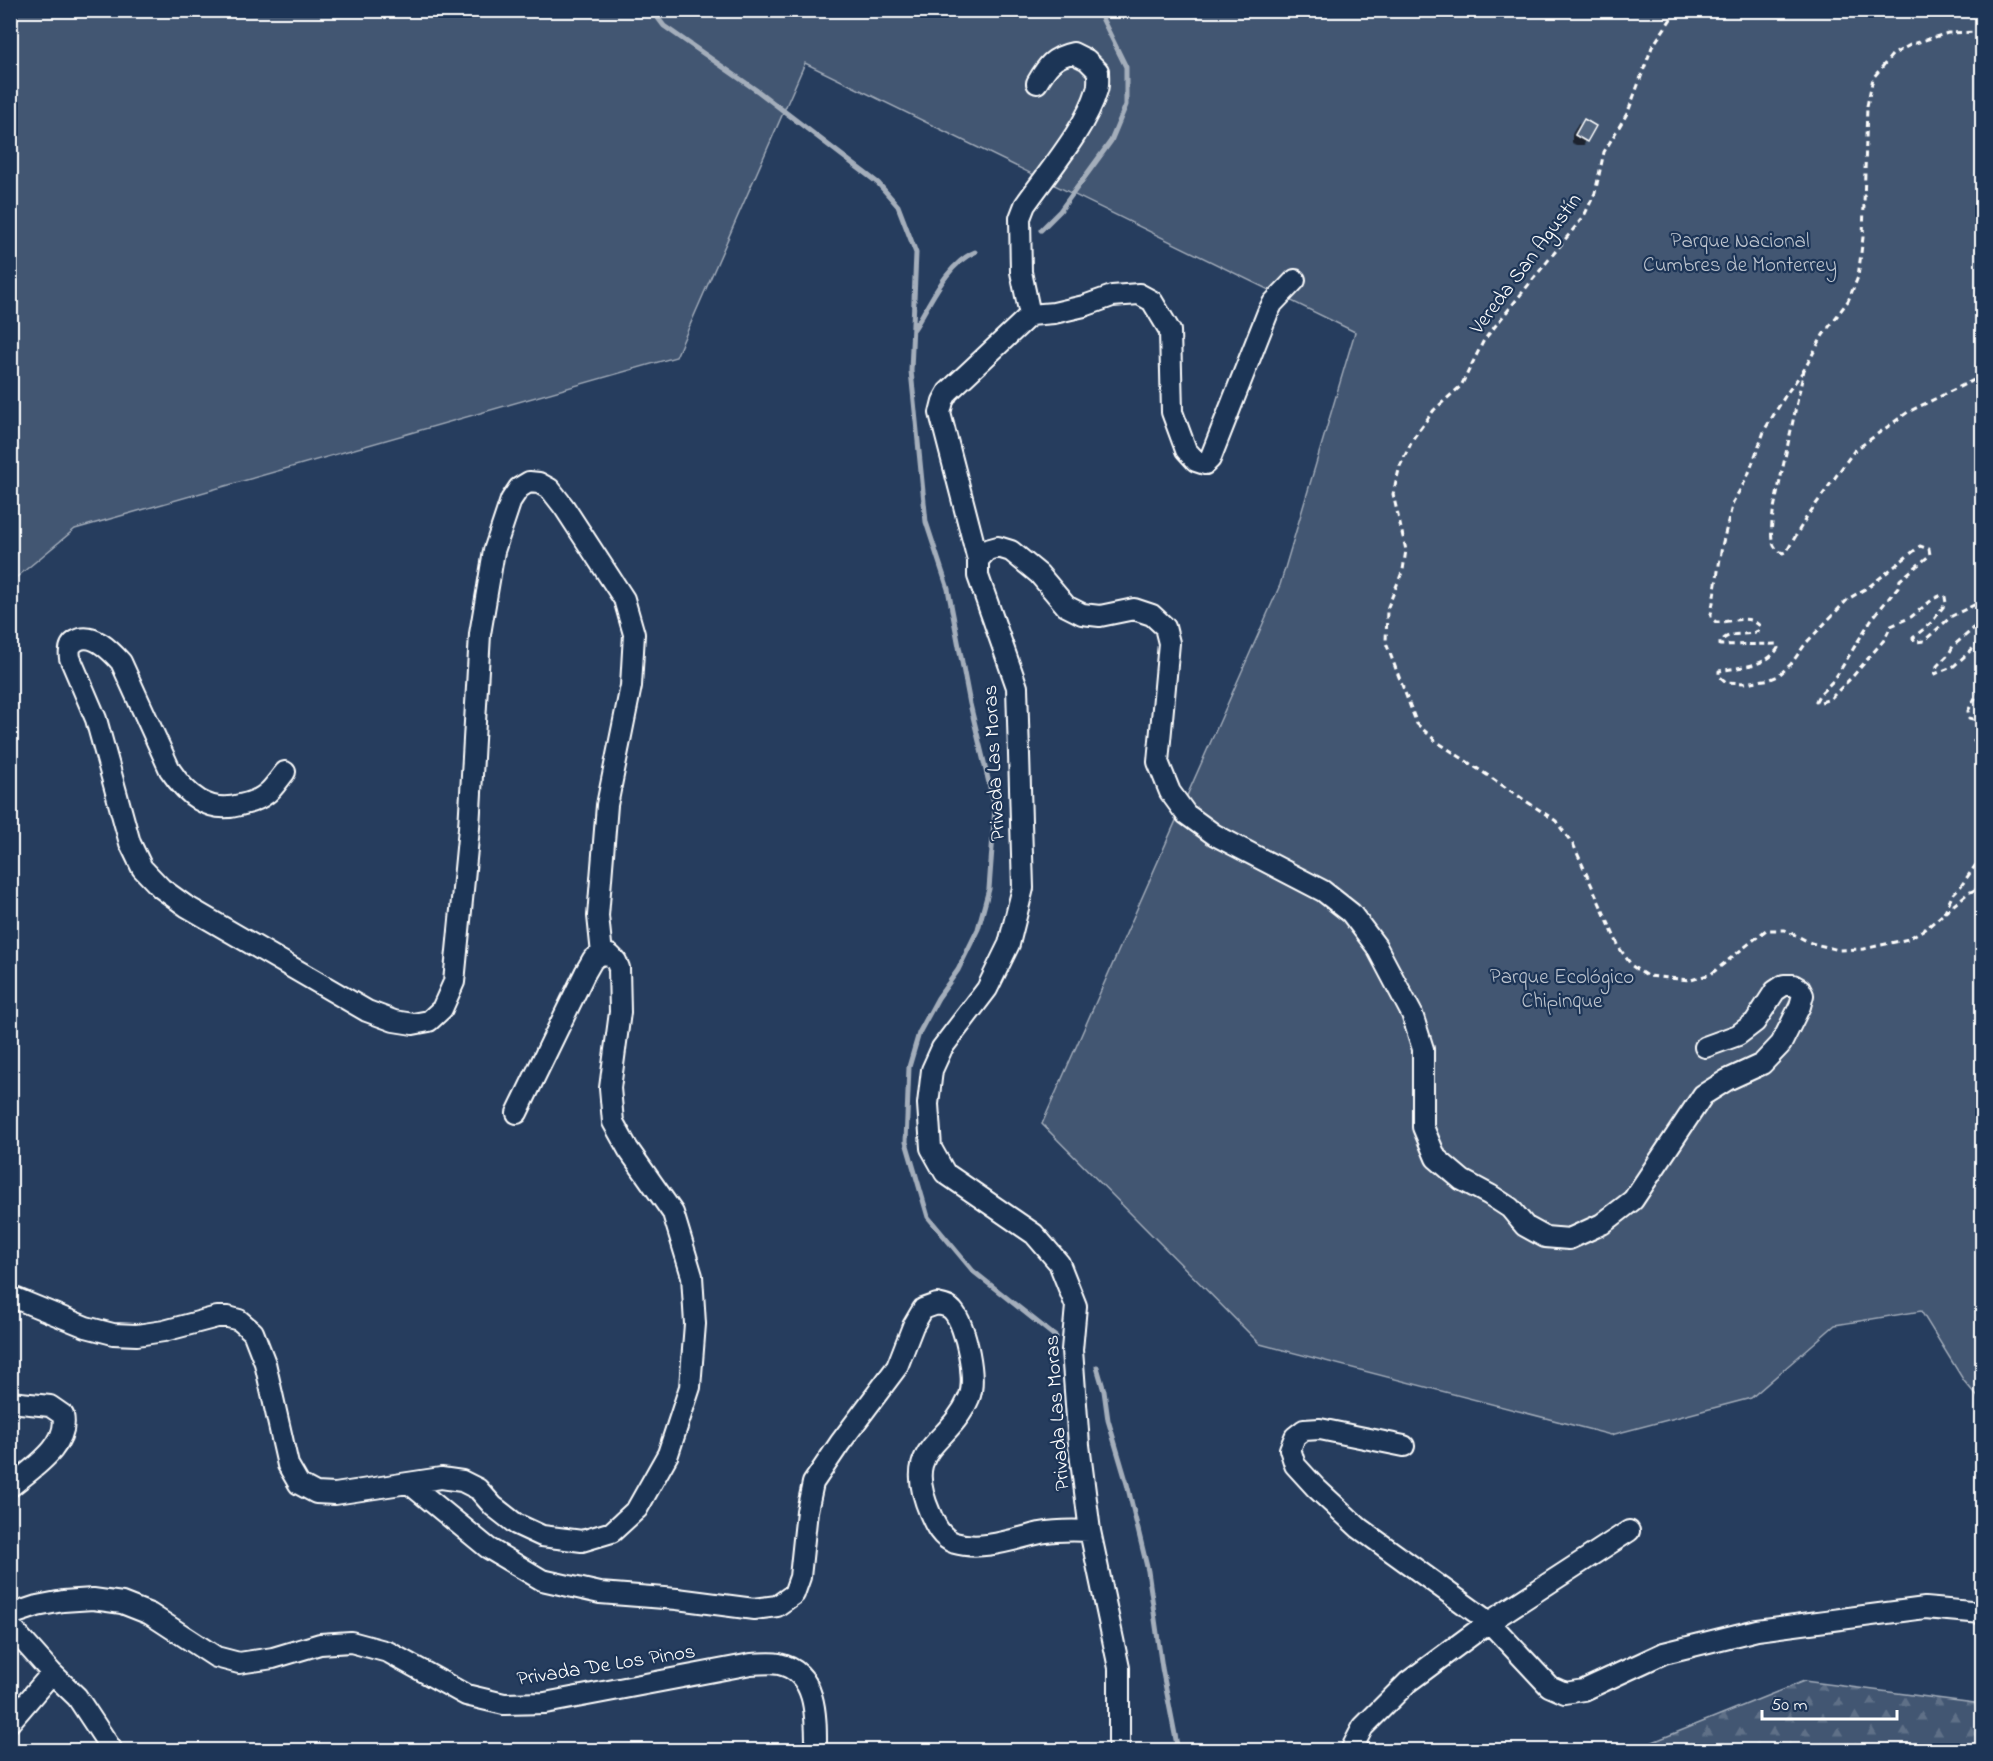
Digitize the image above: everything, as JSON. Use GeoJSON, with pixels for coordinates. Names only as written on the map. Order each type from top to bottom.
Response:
{"type":"FeatureCollection","features":[{"type":"Feature","properties":{"kind":"street"},"geometry":{"type":"LineString","coordinates":[[1037,83],[1047,66],[1060,55],[1073,53],[1087,60],[1098,71],[1098,89],[1084,118],[1025,205],[1020,218],[1022,272],[1030,315],[1053,314],[1112,296],[1139,294],[1152,301],[1170,332],[1172,412],[1186,450],[1196,461],[1205,464],[1210,459],[1268,312],[1273,303],[1295,280]]}},
{"type":"Feature","properties":{"kind":"street","name":"Privada Las Moras"},"geometry":{"type":"LineString","coordinates":[[1030,315],[948,392],[940,413],[978,560],[978,576],[1017,687],[1023,888],[1009,944],[987,989],[942,1048],[932,1070],[928,1104],[931,1148],[945,1173],[1034,1234],[1059,1263],[1076,1306],[1073,1362],[1079,1445],[1090,1531],[1119,1668],[1119,1750]]}},
{"type":"Feature","properties":{"kind":"street"},"geometry":{"type":"LineString","coordinates":[[285,772],[267,793],[252,802],[220,808],[208,806],[180,786],[170,770],[121,662],[110,650],[98,642],[87,638],[78,639],[72,644],[69,650],[70,658],[96,719],[130,843],[142,868],[161,888],[186,906],[367,1011],[394,1021],[413,1024],[429,1020],[442,1009],[454,982],[469,828],[480,634],[494,551],[511,500],[519,488],[530,482],[539,483],[550,489],[624,599],[634,634],[631,686],[607,805],[598,916],[602,954]]}},
{"type":"Feature","properties":{"kind":"street"},"geometry":{"type":"LineString","coordinates":[[978,560],[987,550],[998,547],[1011,551],[1039,574],[1066,606],[1082,614],[1100,616],[1134,609],[1152,615],[1165,627],[1169,643],[1158,762],[1170,792],[1186,814],[1215,835],[1323,891],[1351,913],[1376,946],[1412,1014],[1423,1049],[1423,1127],[1436,1158],[1462,1180],[1510,1208],[1526,1226],[1545,1237],[1569,1239],[1602,1224],[1633,1200],[1703,1095],[1727,1080],[1762,1064],[1781,1044],[1800,1006],[1803,995],[1800,988],[1784,985],[1774,991],[1755,1022],[1738,1035],[1705,1047]]}},
{"type":"Feature","properties":{"kind":"street"},"geometry":{"type":"LineString","coordinates":[[10,1296],[86,1327],[113,1334],[137,1335],[164,1331],[217,1317],[240,1320],[253,1332],[265,1363],[288,1464],[299,1484],[316,1492],[335,1494],[441,1478],[462,1481],[478,1489],[493,1506],[516,1524],[542,1536],[582,1540],[612,1532],[637,1509],[668,1454],[690,1387],[694,1324],[692,1276],[673,1213],[628,1149],[613,1122],[610,1088],[620,1012],[619,969],[616,961],[610,955],[602,954],[593,960],[585,973],[517,1113]]}},
{"type":"Feature","properties":{"kind":"street"},"geometry":{"type":"LineString","coordinates":[[410,1484],[489,1548],[542,1580],[600,1593],[677,1599],[754,1609],[777,1606],[794,1594],[800,1577],[807,1511],[813,1483],[897,1367],[913,1326],[923,1309],[937,1304],[952,1308],[962,1325],[973,1376],[970,1396],[960,1414],[926,1453],[921,1469],[922,1494],[938,1531],[952,1542],[969,1546],[1015,1540],[1041,1533],[1067,1530],[1090,1531]]}},
{"type":"Feature","properties":{"kind":"street"},"geometry":{"type":"LineString","coordinates":[[10,1402],[50,1406],[63,1415],[65,1424],[62,1436],[52,1451],[10,1487]]}},
{"type":"Feature","properties":{"kind":"street"},"geometry":{"type":"LineString","coordinates":[[1404,1446],[1320,1430],[1304,1430],[1295,1437],[1290,1449],[1294,1465],[1359,1528],[1489,1622],[1549,1686],[1565,1693],[1584,1690],[1664,1653],[1758,1630],[1925,1608],[1983,1613]]}},
{"type":"Feature","properties":{"kind":"street"},"geometry":{"type":"LineString","coordinates":[[1352,1750],[1363,1727],[1408,1682],[1489,1622],[1629,1531]]}},
{"type":"Feature","properties":{"kind":"street","name":"Privada De Los Pinos"},"geometry":{"type":"LineString","coordinates":[[10,1615],[37,1606],[63,1601],[93,1599],[122,1603],[150,1614],[216,1657],[239,1663],[273,1658],[320,1644],[351,1642],[388,1652],[466,1695],[504,1704],[545,1703],[751,1664],[780,1664],[800,1673],[811,1692],[816,1718],[816,1750]]}},
{"type":"Feature","properties":{"kind":"street"},"geometry":{"type":"LineString","coordinates":[[10,1626],[76,1697],[112,1750]]}},
{"type":"Feature","properties":{"kind":"street"},"geometry":{"type":"LineString","coordinates":[[10,1722],[52,1673]]}},
{"type":"Feature","properties":{"kind":"path","name":"Vereda San Agustín"},"geometry":{"type":"LineString","coordinates":[[1677,10],[1652,47],[1628,112],[1604,152],[1595,193],[1584,216],[1484,340],[1461,386],[1434,410],[1414,437],[1400,466],[1393,494],[1406,550],[1403,570],[1387,609],[1386,643],[1417,724],[1436,741],[1556,821],[1575,846],[1620,949],[1632,966],[1647,976],[1691,980],[1711,974],[1766,930],[1785,930],[1811,943],[1839,950],[1864,949],[1908,939],[1944,915],[1968,893],[1983,887]]}},
{"type":"Feature","properties":{"kind":"path"},"geometry":{"type":"LineString","coordinates":[[1983,32],[1948,33],[1912,44],[1892,55],[1873,78],[1867,106],[1863,237],[1858,277],[1848,301],[1823,335],[1804,370],[1765,429],[1747,478],[1733,502],[1722,546],[1711,618],[1716,622],[1744,618],[1760,626],[1754,633],[1725,636],[1719,644],[1777,644],[1778,648],[1772,656],[1751,666],[1719,671],[1719,676],[1726,682],[1745,683],[1771,680],[1778,676],[1848,599],[1870,586],[1920,546],[1929,549],[1930,555],[1900,580],[1898,587],[1871,620],[1834,680],[1816,698],[1816,701],[1830,699],[1884,640],[1891,626],[1911,616],[1933,599],[1942,595],[1946,603],[1932,622],[1913,638],[1915,642],[1924,641],[1952,616],[1978,603],[1983,604]]}},
{"type":"Feature","properties":{"kind":"path"},"geometry":{"type":"LineString","coordinates":[[1804,370],[1773,513],[1773,547],[1783,553],[1787,551],[1806,518],[1854,451],[1908,412],[1983,376]]}},
{"type":"Feature","properties":{"kind":"path"},"geometry":{"type":"LineString","coordinates":[[1983,616],[1972,630],[1953,646],[1949,654],[1937,666],[1935,674],[1954,666],[1983,640]]}},
{"type":"Feature","properties":{"kind":"path"},"geometry":{"type":"LineString","coordinates":[[1983,690],[1969,708],[1969,718],[1973,719],[1983,709]]}},
{"type":"Feature","properties":{"kind":"path"},"geometry":{"type":"LineString","coordinates":[[1983,732],[1974,741],[1976,744],[1983,745]]}},
{"type":"Feature","properties":{"kind":"path"},"geometry":{"type":"LineString","coordinates":[[1944,915],[1953,894],[1962,886],[1983,856]]}},
{"type":"Feature","properties":{"kind":"green space","name":"Parque Ecológico Chipinque"},"geometry":{"type":"Polygon","coordinates":[[[10,11],[1982,11],[1982,1402],[1964,1381],[1921,1311],[1835,1325],[1751,1398],[1611,1435],[1260,1344],[1042,1124],[1280,585],[1355,332],[805,63],[676,357],[75,529],[11,582],[10,11]]]}},
{"type":"Feature","properties":{"kind":"green space"},"geometry":{"type":"Polygon","coordinates":[[[1804,1681],[1982,1704],[1982,1750],[1633,1750],[1804,1681]]]}},
{"type":"Feature","properties":{"kind":"building"},"geometry":{"type":"Polygon","coordinates":[[[1584,119],[1596,126],[1587,142],[1575,135],[1584,119]]]}},
{"type":"Feature","properties":{"kind":"waterway"},"geometry":{"type":"LineString","coordinates":[[652,10],[664,26],[759,92],[878,183],[898,206],[916,253],[911,371],[926,522],[948,589],[970,704],[995,808],[989,889],[978,929],[958,970],[938,998],[919,1033],[909,1067],[906,1142],[928,1217],[973,1271],[1056,1337]]}},
{"type":"Feature","properties":{"kind":"waterway"},"geometry":{"type":"LineString","coordinates":[[1041,230],[1060,211],[1111,141],[1126,105],[1126,67],[1098,10]]}},
{"type":"Feature","properties":{"kind":"waterway"},"geometry":{"type":"LineString","coordinates":[[914,329],[947,275],[955,266],[975,252]]}},
{"type":"Feature","properties":{"kind":"waterway"},"geometry":{"type":"LineString","coordinates":[[1097,1367],[1104,1391],[1108,1420],[1127,1484],[1148,1571],[1162,1668],[1178,1750]]}},
{"type":"Feature","properties":{"kind":"park label","name":"Parque Nacional Cumbres de Monterrey"},"geometry":{"type":"Point","coordinates":[1740,252]}}]}
